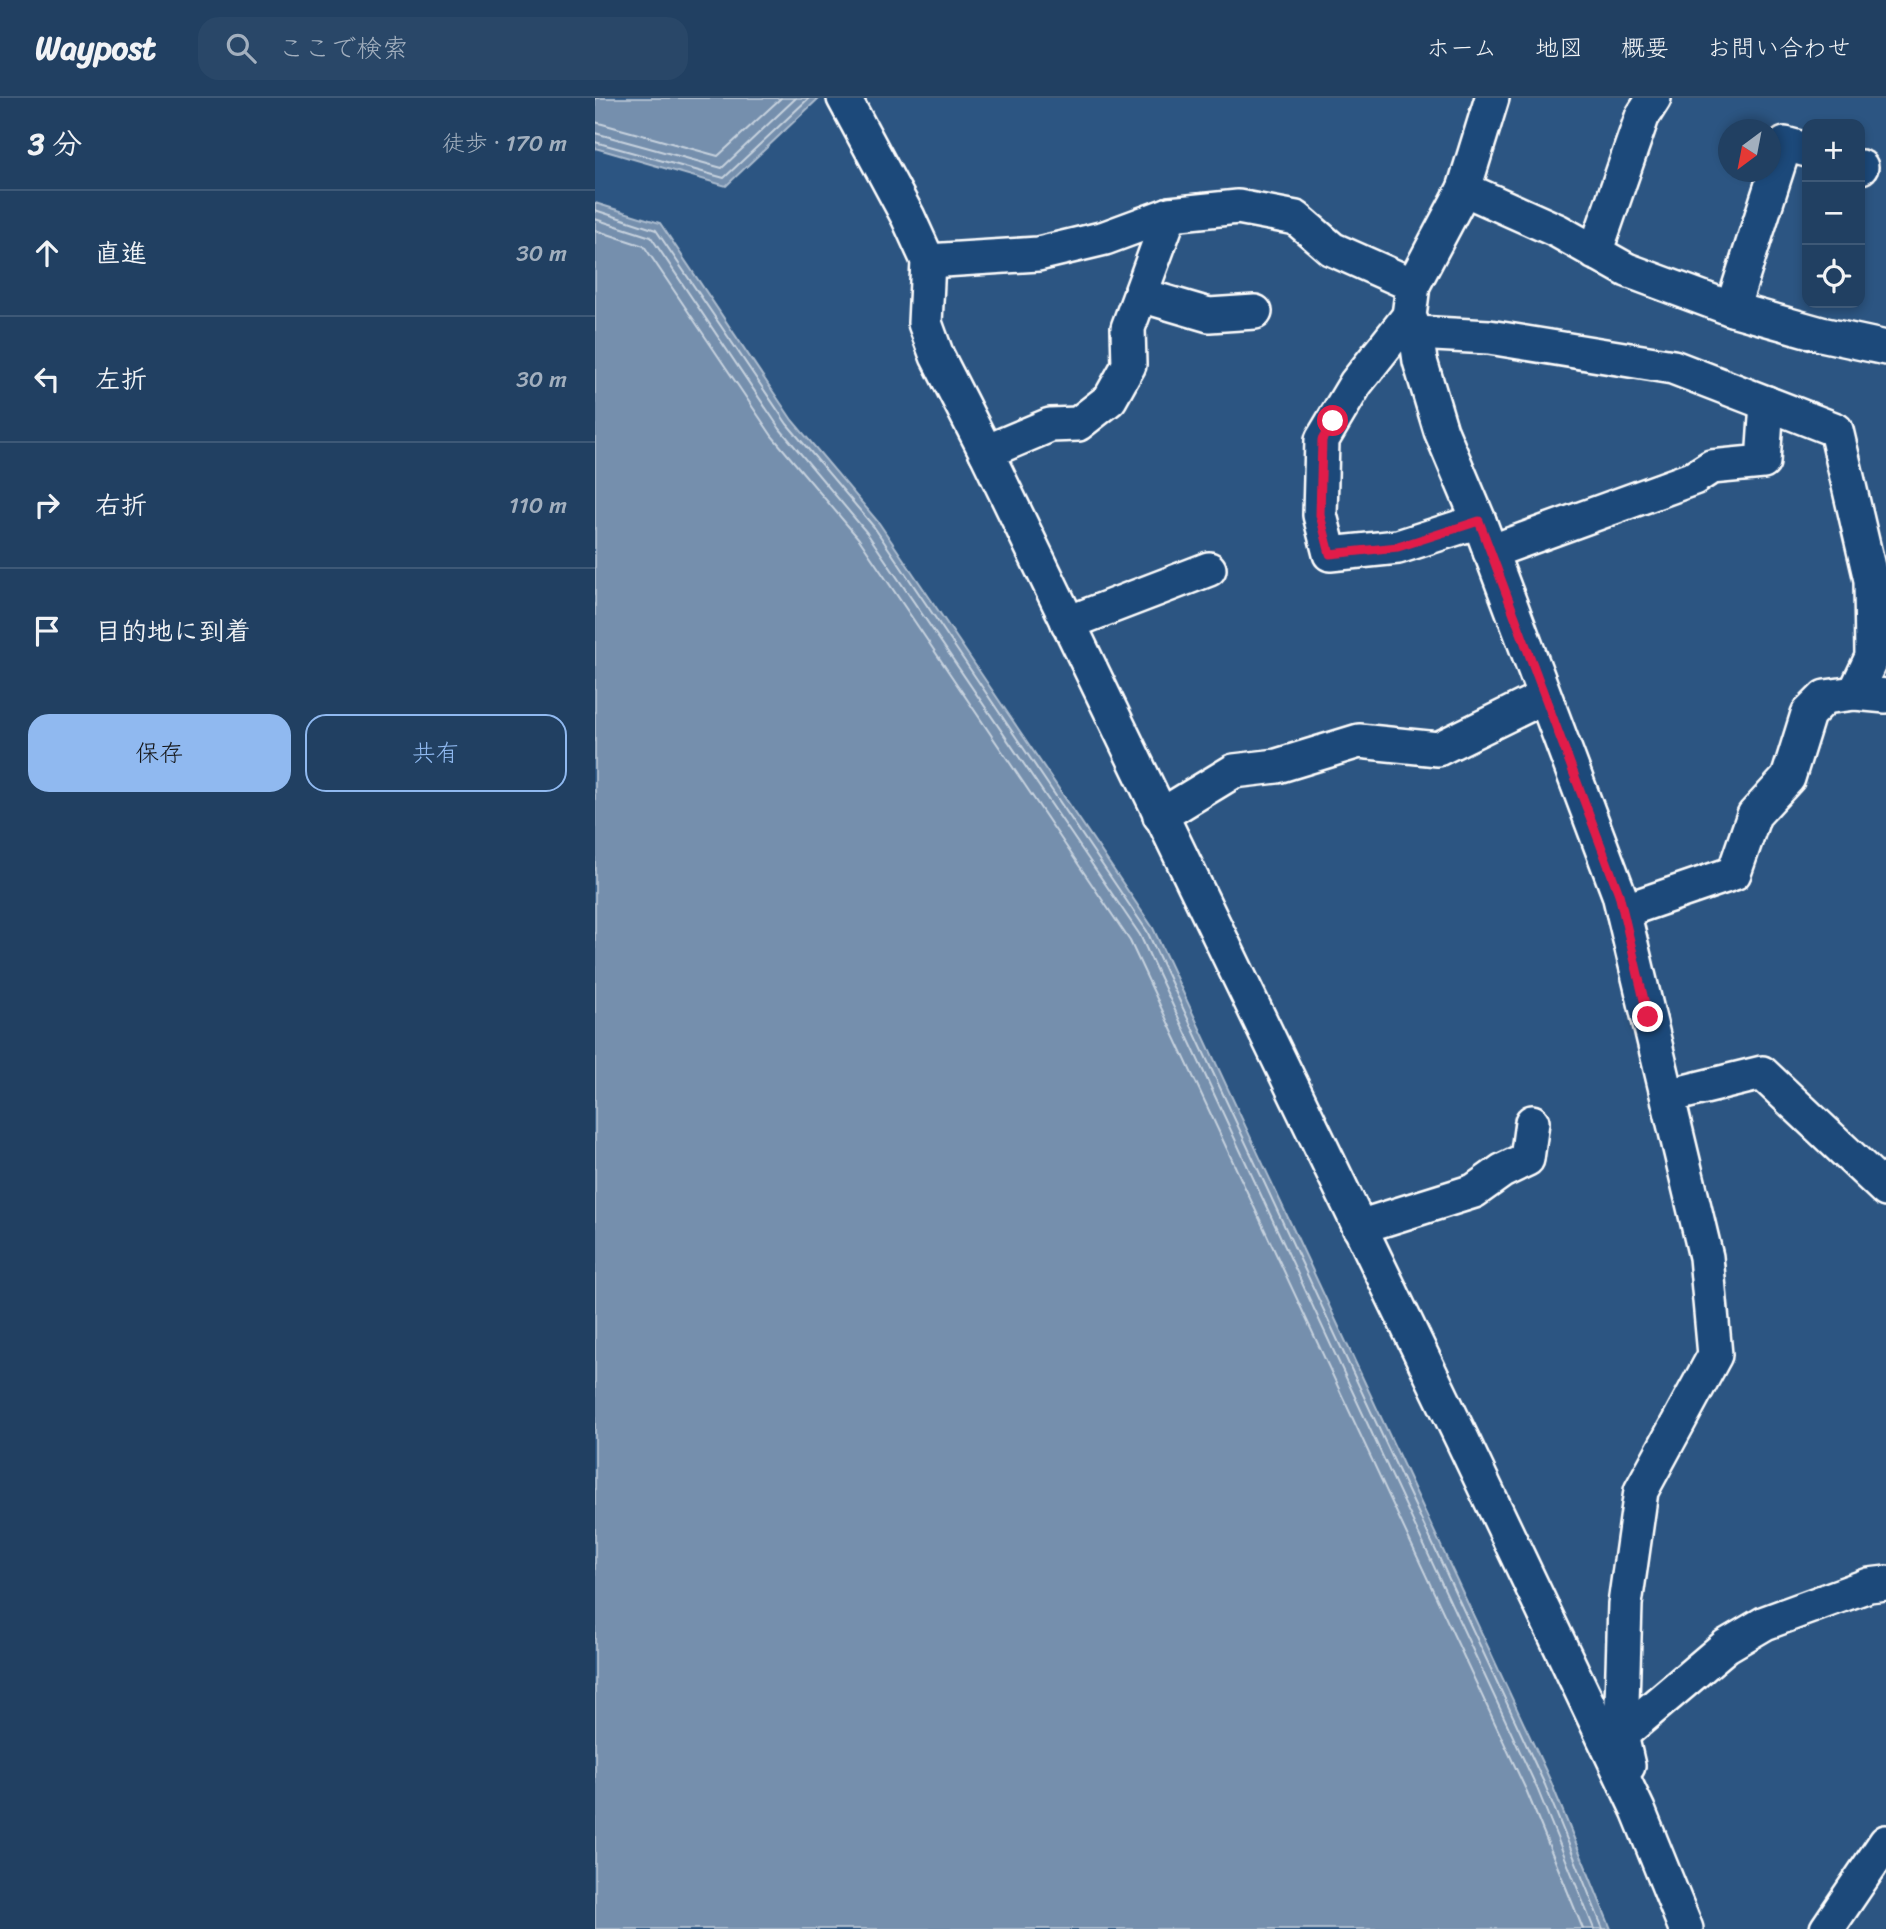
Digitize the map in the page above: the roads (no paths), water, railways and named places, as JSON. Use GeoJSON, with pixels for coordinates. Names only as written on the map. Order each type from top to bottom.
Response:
{"type":"FeatureCollection","features":[{"type":"Feature","properties":{"kind":"street"},"geometry":{"type":"LineString","coordinates":[[844,98],[908,217],[928,261],[925,323],[937,356],[986,452],[1638,1810],[1686,1929]]}},
{"type":"Feature","properties":{"kind":"street"},"geometry":{"type":"LineString","coordinates":[[1479,521],[1398,547],[1330,554],[1320,515],[1322,440],[1356,383],[1413,311],[1464,189],[1492,98]]}},
{"type":"Feature","properties":{"kind":"street"},"geometry":{"type":"LineString","coordinates":[[1595,253],[1642,117],[1654,98]]}},
{"type":"Feature","properties":{"kind":"street"},"geometry":{"type":"LineString","coordinates":[[1731,309],[1785,144],[1802,149]]}},
{"type":"Feature","properties":{"kind":"street"},"geometry":{"type":"LineString","coordinates":[[1464,189],[1559,231],[1627,270],[1731,309],[1821,334],[1886,348]]}},
{"type":"Feature","properties":{"kind":"street"},"geometry":{"type":"LineString","coordinates":[[928,261],[1038,254],[1105,239],[1170,214],[1238,207],[1296,218],[1413,311],[1489,337],[1673,367],[1836,430],[1871,580],[1870,695],[1825,697],[1808,714],[1788,778],[1754,815],[1734,873],[1623,911]]}},
{"type":"Feature","properties":{"kind":"street"},"geometry":{"type":"LineString","coordinates":[[986,452],[1050,425],[1078,424],[1110,399],[1129,365],[1128,328],[1170,214]]}},
{"type":"Feature","properties":{"kind":"street"},"geometry":{"type":"LineString","coordinates":[[1140,295],[1209,315],[1255,312]]}},
{"type":"Feature","properties":{"kind":"street"},"geometry":{"type":"LineString","coordinates":[[1413,311],[1420,360],[1441,431],[1479,521],[1619,894],[1706,1257],[1715,1354],[1641,1491],[1625,1604],[1621,1735],[1638,1810]]}},
{"type":"Feature","properties":{"kind":"street"},"geometry":{"type":"LineString","coordinates":[[1490,552],[1694,478],[1711,467],[1763,462],[1766,403]]}},
{"type":"Feature","properties":{"kind":"street"},"geometry":{"type":"LineString","coordinates":[[1068,624],[1209,569]]}},
{"type":"Feature","properties":{"kind":"street"},"geometry":{"type":"LineString","coordinates":[[1160,816],[1234,771],[1277,766],[1359,741],[1438,749],[1544,697]]}},
{"type":"Feature","properties":{"kind":"street"},"geometry":{"type":"LineString","coordinates":[[1668,1096],[1762,1073],[1886,1190]]}},
{"type":"Feature","properties":{"kind":"street"},"geometry":{"type":"LineString","coordinates":[[1359,1227],[1474,1191],[1502,1171],[1527,1159],[1532,1122]]}},
{"type":"Feature","properties":{"kind":"street"},"geometry":{"type":"LineString","coordinates":[[1621,1735],[1726,1646],[1765,1623],[1869,1585],[1886,1583]]}},
{"type":"Feature","properties":{"kind":"street"},"geometry":{"type":"LineString","coordinates":[[1827,1929],[1886,1842]]}},
{"type":"Feature","properties":{"kind":"water"},"geometry":{"type":"Polygon","coordinates":[[[595,98],[819,98],[726,186],[595,148],[595,98]]]}},
{"type":"Feature","properties":{"kind":"water"},"geometry":{"type":"Polygon","coordinates":[[[595,203],[660,223],[792,420],[879,523],[1153,928],[1551,1782],[1611,1929],[595,1929],[595,203]]]}}]}
